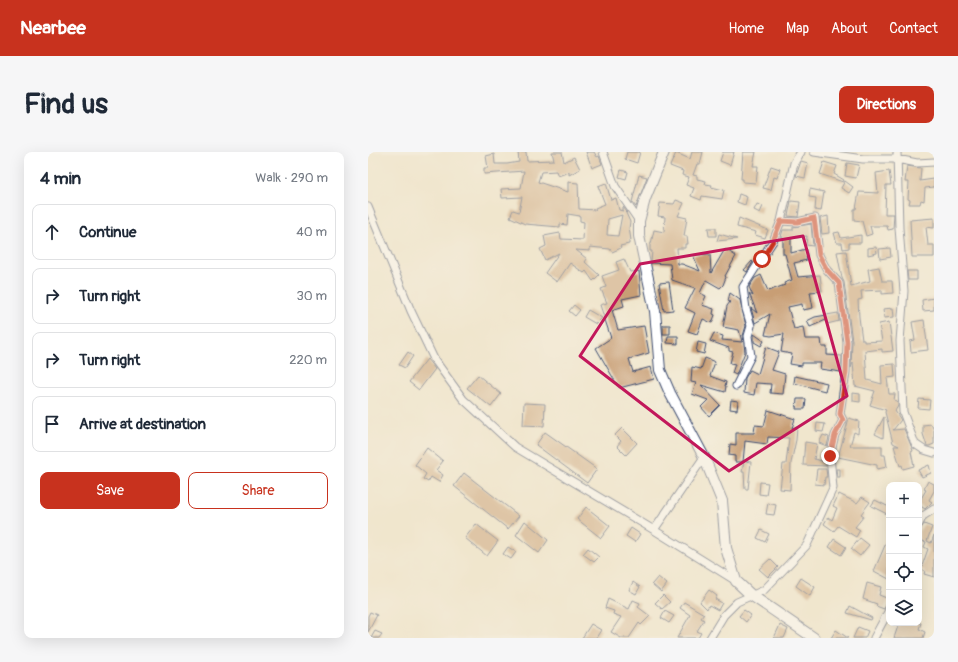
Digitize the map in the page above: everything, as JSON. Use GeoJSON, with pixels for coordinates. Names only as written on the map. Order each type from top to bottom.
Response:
{"type":"FeatureCollection","features":[{"type":"Feature","properties":{"kind":"street"},"geometry":{"type":"LineString","coordinates":[[603,152],[615,186],[639,221]]}},
{"type":"Feature","properties":{"kind":"street"},"geometry":{"type":"LineString","coordinates":[[664,152],[651,180],[639,221],[639,236],[655,311],[660,370],[670,393],[704,457],[722,501],[726,548],[736,581]]}},
{"type":"Feature","properties":{"kind":"street"},"geometry":{"type":"LineString","coordinates":[[736,386],[751,356],[748,336],[752,326],[746,309],[744,287],[773,241],[781,221],[794,163],[801,152]]}},
{"type":"Feature","properties":{"kind":"street"},"geometry":{"type":"LineString","coordinates":[[814,152],[863,159],[897,155],[917,163],[934,162]]}},
{"type":"Feature","properties":{"kind":"street"},"geometry":{"type":"LineString","coordinates":[[897,155],[899,228],[904,291],[900,341],[904,412],[915,444],[924,450],[934,453]]}},
{"type":"Feature","properties":{"kind":"street"},"geometry":{"type":"LineString","coordinates":[[368,207],[411,311],[431,352],[462,399],[515,447],[736,581],[751,595],[814,638]]}},
{"type":"Feature","properties":{"kind":"street"},"geometry":{"type":"LineString","coordinates":[[710,638],[724,615],[737,602],[764,590],[807,545],[833,488],[830,456],[835,435],[843,420],[840,414],[846,372],[847,342],[839,283],[827,270],[819,255],[814,218],[797,222],[781,221]]}},
{"type":"Feature","properties":{"kind":"street"},"geometry":{"type":"LineString","coordinates":[[654,530],[704,457]]}},
{"type":"Feature","properties":{"kind":"street"},"geometry":{"type":"LineString","coordinates":[[922,518],[934,509]]}},
{"type":"Feature","properties":{"kind":"street"},"geometry":{"type":"LineString","coordinates":[[874,638],[886,616]]}},
{"type":"Feature","properties":{"kind":"highlighted area"},"geometry":{"type":"Polygon","coordinates":[[[803,236],[847,396],[729,471],[580,356],[640,264],[803,236]]]}},
{"type":"Feature","properties":{"kind":"building"},"geometry":{"type":"Polygon","coordinates":[[[518,152],[526,152],[527,161],[554,160],[552,152],[562,152],[564,162],[574,157],[580,169],[569,175],[569,172],[558,176],[556,171],[541,172],[538,182],[568,192],[568,182],[578,183],[579,209],[596,210],[595,208],[605,204],[598,186],[606,183],[611,200],[616,198],[619,210],[623,211],[623,207],[627,212],[626,213],[630,222],[629,228],[631,240],[629,240],[629,244],[620,246],[621,248],[612,252],[610,249],[590,247],[590,251],[576,250],[587,259],[585,262],[599,275],[593,281],[586,271],[584,273],[570,263],[557,282],[545,273],[559,253],[545,260],[540,249],[546,246],[544,236],[560,233],[561,239],[583,240],[584,222],[580,221],[580,216],[568,214],[567,225],[560,224],[560,227],[525,224],[510,217],[513,210],[519,212],[522,197],[502,198],[501,189],[521,188],[524,171],[484,174],[484,168],[488,168],[486,156],[494,154],[495,164],[519,162],[518,152]],[[622,215],[608,219],[607,235],[618,236],[622,215]]]}},
{"type":"Feature","properties":{"kind":"building"},"geometry":{"type":"Polygon","coordinates":[[[586,152],[594,152],[597,157],[599,156],[602,164],[592,168],[586,152]]]}},
{"type":"Feature","properties":{"kind":"building"},"geometry":{"type":"Polygon","coordinates":[[[627,152],[640,152],[637,163],[625,159],[627,152]]]}},
{"type":"Feature","properties":{"kind":"building"},"geometry":{"type":"Polygon","coordinates":[[[692,152],[703,152],[700,164],[697,164],[693,175],[697,176],[697,179],[706,181],[705,184],[712,185],[711,187],[724,190],[722,199],[702,196],[701,200],[691,196],[694,188],[686,185],[689,177],[682,175],[683,171],[670,166],[676,153],[690,159],[692,152]]]}},
{"type":"Feature","properties":{"kind":"building"},"geometry":{"type":"Polygon","coordinates":[[[723,152],[734,152],[730,165],[720,161],[723,152]]]}},
{"type":"Feature","properties":{"kind":"building"},"geometry":{"type":"Polygon","coordinates":[[[743,152],[756,152],[753,166],[758,166],[756,183],[743,182],[743,179],[741,179],[743,152]]]}},
{"type":"Feature","properties":{"kind":"building"},"geometry":{"type":"Polygon","coordinates":[[[801,161],[808,163],[805,178],[796,176],[801,161]]]}},
{"type":"Feature","properties":{"kind":"building"},"geometry":{"type":"Polygon","coordinates":[[[824,162],[837,166],[834,174],[844,180],[843,182],[820,174],[824,162]]]}},
{"type":"Feature","properties":{"kind":"building"},"geometry":{"type":"Polygon","coordinates":[[[847,163],[859,165],[856,178],[845,176],[847,163]]]}},
{"type":"Feature","properties":{"kind":"building"},"geometry":{"type":"Polygon","coordinates":[[[771,166],[780,169],[777,178],[774,177],[771,190],[763,188],[771,166]]]}},
{"type":"Feature","properties":{"kind":"building"},"geometry":{"type":"Polygon","coordinates":[[[907,166],[921,168],[920,181],[934,179],[934,187],[925,188],[924,201],[921,200],[920,204],[909,204],[909,182],[905,182],[907,166]]]}},
{"type":"Feature","properties":{"kind":"building"},"geometry":{"type":"Polygon","coordinates":[[[621,170],[628,172],[626,179],[619,177],[621,170]]]}},
{"type":"Feature","properties":{"kind":"building"},"geometry":{"type":"Polygon","coordinates":[[[889,171],[891,185],[886,185],[885,214],[894,214],[893,229],[888,230],[887,226],[870,226],[872,234],[866,236],[862,221],[854,220],[854,209],[856,209],[859,192],[878,193],[876,173],[889,171]]]}},
{"type":"Feature","properties":{"kind":"building"},"geometry":{"type":"Polygon","coordinates":[[[639,175],[647,177],[636,207],[632,202],[639,175]]]}},
{"type":"Feature","properties":{"kind":"building"},"geometry":{"type":"Polygon","coordinates":[[[845,181],[853,187],[849,193],[841,188],[845,181]]]}},
{"type":"Feature","properties":{"kind":"building"},"geometry":{"type":"Polygon","coordinates":[[[810,189],[824,192],[821,211],[815,210],[816,198],[809,197],[810,189]]]}},
{"type":"Feature","properties":{"kind":"building"},"geometry":{"type":"Polygon","coordinates":[[[739,194],[747,197],[745,205],[737,202],[739,194]]]}},
{"type":"Feature","properties":{"kind":"building"},"geometry":{"type":"Polygon","coordinates":[[[676,200],[684,203],[678,216],[687,218],[684,236],[687,236],[688,244],[685,244],[685,248],[677,248],[678,264],[682,264],[700,271],[693,255],[710,254],[711,273],[725,249],[736,256],[725,276],[723,285],[720,288],[706,280],[700,293],[706,296],[702,305],[714,309],[713,314],[715,315],[712,323],[703,319],[697,334],[688,331],[695,313],[685,308],[695,288],[672,280],[670,264],[651,263],[652,251],[650,251],[650,244],[654,230],[664,232],[665,217],[658,216],[660,203],[674,204],[676,200]]]}},
{"type":"Feature","properties":{"kind":"building"},"geometry":{"type":"Polygon","coordinates":[[[791,201],[800,202],[798,217],[788,216],[791,201]]]}},
{"type":"Feature","properties":{"kind":"building"},"geometry":{"type":"Polygon","coordinates":[[[757,204],[763,206],[760,213],[754,210],[757,204]]]}},
{"type":"Feature","properties":{"kind":"building"},"geometry":{"type":"Polygon","coordinates":[[[828,216],[829,233],[822,234],[820,218],[828,216]]]}},
{"type":"Feature","properties":{"kind":"building"},"geometry":{"type":"Polygon","coordinates":[[[739,218],[768,230],[765,238],[755,235],[756,232],[737,227],[739,218]]]}},
{"type":"Feature","properties":{"kind":"building"},"geometry":{"type":"Polygon","coordinates":[[[934,218],[934,228],[926,227],[928,245],[934,245],[934,257],[912,257],[910,220],[934,218]]]}},
{"type":"Feature","properties":{"kind":"building"},"geometry":{"type":"Polygon","coordinates":[[[811,224],[813,246],[806,245],[807,236],[791,238],[791,253],[806,249],[808,256],[806,257],[807,260],[794,263],[798,277],[820,275],[822,291],[810,292],[813,308],[803,310],[802,304],[788,307],[794,329],[803,327],[805,339],[821,339],[822,347],[827,347],[827,355],[842,356],[841,372],[820,369],[821,363],[802,363],[802,366],[790,364],[792,354],[781,352],[784,334],[771,336],[765,335],[770,314],[755,323],[751,308],[757,313],[749,293],[753,296],[749,287],[755,278],[761,275],[768,291],[785,285],[784,283],[792,280],[785,254],[783,254],[783,237],[781,237],[783,230],[793,230],[793,227],[811,224]]]}},
{"type":"Feature","properties":{"kind":"building"},"geometry":{"type":"Polygon","coordinates":[[[708,228],[716,228],[716,236],[709,236],[708,228]]]}},
{"type":"Feature","properties":{"kind":"building"},"geometry":{"type":"Polygon","coordinates":[[[839,232],[841,238],[861,235],[861,243],[849,243],[849,248],[843,249],[842,243],[837,243],[834,233],[839,232]]]}},
{"type":"Feature","properties":{"kind":"building"},"geometry":{"type":"Polygon","coordinates":[[[719,234],[737,239],[717,241],[719,234]]]}},
{"type":"Feature","properties":{"kind":"building"},"geometry":{"type":"Polygon","coordinates":[[[876,247],[877,253],[868,255],[868,248],[876,247]]]}},
{"type":"Feature","properties":{"kind":"building"},"geometry":{"type":"Polygon","coordinates":[[[890,248],[891,257],[880,259],[879,249],[890,248]]]}},
{"type":"Feature","properties":{"kind":"building"},"geometry":{"type":"Polygon","coordinates":[[[846,251],[851,286],[870,281],[868,269],[879,267],[882,281],[892,281],[893,293],[882,294],[882,290],[861,291],[862,299],[858,300],[859,317],[862,340],[864,340],[864,342],[882,341],[879,324],[889,322],[893,351],[882,352],[882,349],[865,351],[867,380],[882,384],[881,365],[894,364],[895,377],[887,378],[889,394],[895,394],[894,400],[898,402],[898,406],[895,411],[901,420],[893,430],[904,429],[913,451],[911,452],[914,466],[903,469],[902,465],[900,466],[894,446],[899,446],[893,443],[885,412],[886,410],[870,405],[875,391],[855,386],[853,362],[851,368],[852,341],[844,282],[837,252],[846,251]]]}},
{"type":"Feature","properties":{"kind":"building"},"geometry":{"type":"Polygon","coordinates":[[[624,259],[630,272],[639,271],[641,295],[622,299],[624,306],[612,310],[618,330],[644,326],[649,353],[629,359],[633,372],[651,367],[654,379],[619,388],[596,348],[611,338],[600,305],[607,303],[601,289],[606,287],[602,276],[619,270],[616,262],[624,259]]]}},
{"type":"Feature","properties":{"kind":"building"},"geometry":{"type":"Polygon","coordinates":[[[752,261],[753,262],[747,272],[744,270],[752,261]]]}},
{"type":"Feature","properties":{"kind":"building"},"geometry":{"type":"Polygon","coordinates":[[[907,271],[917,271],[917,280],[908,280],[907,271]]]}},
{"type":"Feature","properties":{"kind":"building"},"geometry":{"type":"Polygon","coordinates":[[[669,282],[673,310],[664,311],[659,283],[669,282]]]}},
{"type":"Feature","properties":{"kind":"building"},"geometry":{"type":"Polygon","coordinates":[[[730,293],[740,300],[746,326],[743,336],[745,352],[736,375],[732,373],[735,364],[730,363],[733,352],[729,351],[729,348],[710,341],[714,333],[723,336],[722,340],[742,342],[739,330],[723,327],[727,306],[730,302],[728,301],[730,293]]]}},
{"type":"Feature","properties":{"kind":"building"},"geometry":{"type":"Polygon","coordinates":[[[934,298],[934,310],[923,311],[922,300],[934,298]]]}},
{"type":"Feature","properties":{"kind":"building"},"geometry":{"type":"Polygon","coordinates":[[[574,305],[580,310],[575,316],[569,311],[574,305]]]}},
{"type":"Feature","properties":{"kind":"building"},"geometry":{"type":"Polygon","coordinates":[[[893,308],[894,317],[884,318],[883,309],[893,308]]]}},
{"type":"Feature","properties":{"kind":"building"},"geometry":{"type":"Polygon","coordinates":[[[588,310],[602,318],[596,324],[584,317],[588,310]]]}},
{"type":"Feature","properties":{"kind":"building"},"geometry":{"type":"Polygon","coordinates":[[[838,313],[839,321],[827,324],[826,320],[810,327],[807,321],[815,317],[838,313]]]}},
{"type":"Feature","properties":{"kind":"building"},"geometry":{"type":"Polygon","coordinates":[[[924,320],[928,350],[911,352],[910,341],[915,340],[912,322],[924,320]]]}},
{"type":"Feature","properties":{"kind":"building"},"geometry":{"type":"Polygon","coordinates":[[[663,325],[670,325],[670,334],[663,334],[663,325]]]}},
{"type":"Feature","properties":{"kind":"building"},"geometry":{"type":"Polygon","coordinates":[[[754,334],[764,341],[761,346],[754,342],[754,334]]]}},
{"type":"Feature","properties":{"kind":"building"},"geometry":{"type":"Polygon","coordinates":[[[668,336],[678,336],[678,344],[667,343],[668,336]]]}},
{"type":"Feature","properties":{"kind":"building"},"geometry":{"type":"Polygon","coordinates":[[[698,342],[706,344],[704,354],[696,352],[698,342]]]}},
{"type":"Feature","properties":{"kind":"building"},"geometry":{"type":"Polygon","coordinates":[[[766,347],[779,352],[772,370],[785,374],[783,394],[770,393],[771,384],[756,383],[754,395],[744,393],[745,378],[750,370],[758,374],[766,347]]]}},
{"type":"Feature","properties":{"kind":"building"},"geometry":{"type":"Polygon","coordinates":[[[408,352],[413,356],[405,368],[399,365],[408,352]]]}},
{"type":"Feature","properties":{"kind":"building"},"geometry":{"type":"Polygon","coordinates":[[[705,358],[715,362],[710,376],[726,382],[725,392],[701,385],[720,405],[709,416],[701,407],[708,400],[692,394],[696,383],[691,382],[692,367],[701,369],[705,358]]]}},
{"type":"Feature","properties":{"kind":"building"},"geometry":{"type":"Polygon","coordinates":[[[427,359],[435,369],[419,390],[409,382],[427,359]]]}},
{"type":"Feature","properties":{"kind":"building"},"geometry":{"type":"Polygon","coordinates":[[[478,375],[501,394],[491,407],[467,388],[478,375]]]}},
{"type":"Feature","properties":{"kind":"building"},"geometry":{"type":"Polygon","coordinates":[[[795,376],[827,383],[825,391],[794,383],[795,376]]]}},
{"type":"Feature","properties":{"kind":"building"},"geometry":{"type":"Polygon","coordinates":[[[853,393],[860,394],[860,402],[853,401],[853,393]]]}},
{"type":"Feature","properties":{"kind":"building"},"geometry":{"type":"Polygon","coordinates":[[[797,399],[806,399],[805,409],[796,409],[797,399]]]}},
{"type":"Feature","properties":{"kind":"building"},"geometry":{"type":"Polygon","coordinates":[[[919,399],[930,400],[929,409],[918,408],[919,399]]]}},
{"type":"Feature","properties":{"kind":"building"},"geometry":{"type":"Polygon","coordinates":[[[731,400],[738,401],[737,410],[730,409],[731,400]]]}},
{"type":"Feature","properties":{"kind":"building"},"geometry":{"type":"Polygon","coordinates":[[[524,403],[545,404],[544,426],[523,425],[524,403]]]}},
{"type":"Feature","properties":{"kind":"building"},"geometry":{"type":"Polygon","coordinates":[[[768,410],[795,419],[792,428],[797,428],[791,463],[790,490],[780,489],[783,464],[786,464],[789,438],[768,437],[767,444],[745,441],[743,462],[735,462],[735,456],[729,455],[730,444],[736,445],[736,433],[754,433],[755,425],[764,426],[768,410]]]}},
{"type":"Feature","properties":{"kind":"building"},"geometry":{"type":"Polygon","coordinates":[[[884,417],[883,438],[875,434],[884,417]]]}},
{"type":"Feature","properties":{"kind":"building"},"geometry":{"type":"Polygon","coordinates":[[[849,418],[859,421],[858,434],[854,432],[850,446],[882,446],[882,455],[885,455],[887,467],[877,469],[877,465],[838,457],[849,418]]]}},
{"type":"Feature","properties":{"kind":"building"},"geometry":{"type":"Polygon","coordinates":[[[817,423],[825,424],[823,432],[816,431],[817,423]]]}},
{"type":"Feature","properties":{"kind":"building"},"geometry":{"type":"Polygon","coordinates":[[[931,424],[934,430],[934,444],[927,446],[923,434],[923,425],[931,424]]]}},
{"type":"Feature","properties":{"kind":"building"},"geometry":{"type":"Polygon","coordinates":[[[622,428],[637,443],[626,455],[617,446],[621,441],[615,435],[622,428]]]}},
{"type":"Feature","properties":{"kind":"building"},"geometry":{"type":"Polygon","coordinates":[[[545,432],[597,469],[587,483],[536,445],[545,432]]]}},
{"type":"Feature","properties":{"kind":"building"},"geometry":{"type":"Polygon","coordinates":[[[823,435],[829,437],[827,446],[819,443],[823,435]]]}},
{"type":"Feature","properties":{"kind":"building"},"geometry":{"type":"Polygon","coordinates":[[[805,442],[817,444],[814,459],[826,462],[826,466],[803,465],[805,442]]]}},
{"type":"Feature","properties":{"kind":"building"},"geometry":{"type":"Polygon","coordinates":[[[427,448],[443,461],[436,470],[443,475],[439,482],[431,477],[428,482],[423,479],[426,474],[415,465],[427,448]]]}},
{"type":"Feature","properties":{"kind":"building"},"geometry":{"type":"Polygon","coordinates":[[[744,461],[751,462],[748,489],[745,489],[744,472],[742,472],[744,461]]]}},
{"type":"Feature","properties":{"kind":"building"},"geometry":{"type":"Polygon","coordinates":[[[929,465],[931,473],[922,477],[918,470],[929,465]]]}},
{"type":"Feature","properties":{"kind":"building"},"geometry":{"type":"Polygon","coordinates":[[[817,469],[826,469],[827,477],[825,477],[824,485],[815,484],[817,469]]]}},
{"type":"Feature","properties":{"kind":"building"},"geometry":{"type":"Polygon","coordinates":[[[836,469],[840,469],[840,477],[837,477],[836,469]]]}},
{"type":"Feature","properties":{"kind":"building"},"geometry":{"type":"Polygon","coordinates":[[[464,473],[519,516],[508,529],[454,486],[464,473]]]}},
{"type":"Feature","properties":{"kind":"building"},"geometry":{"type":"Polygon","coordinates":[[[928,481],[934,484],[934,491],[929,500],[932,502],[925,509],[922,507],[922,497],[926,490],[924,489],[928,481]]]}},
{"type":"Feature","properties":{"kind":"building"},"geometry":{"type":"Polygon","coordinates":[[[760,482],[768,483],[766,495],[759,494],[760,482]]]}},
{"type":"Feature","properties":{"kind":"building"},"geometry":{"type":"Polygon","coordinates":[[[839,494],[857,503],[862,497],[870,502],[861,514],[864,516],[855,527],[860,530],[856,537],[838,526],[834,531],[824,524],[828,517],[832,520],[837,508],[833,506],[839,494]]]}},
{"type":"Feature","properties":{"kind":"building"},"geometry":{"type":"Polygon","coordinates":[[[875,500],[886,506],[886,514],[871,506],[875,500]]]}},
{"type":"Feature","properties":{"kind":"building"},"geometry":{"type":"Polygon","coordinates":[[[768,503],[776,505],[774,515],[766,514],[768,503]]]}},
{"type":"Feature","properties":{"kind":"building"},"geometry":{"type":"Polygon","coordinates":[[[586,507],[610,526],[601,538],[577,519],[586,507]]]}},
{"type":"Feature","properties":{"kind":"building"},"geometry":{"type":"Polygon","coordinates":[[[525,521],[548,540],[539,553],[516,535],[525,521]]]}},
{"type":"Feature","properties":{"kind":"building"},"geometry":{"type":"Polygon","coordinates":[[[476,524],[498,541],[487,556],[465,538],[476,524]]]}},
{"type":"Feature","properties":{"kind":"building"},"geometry":{"type":"Polygon","coordinates":[[[924,524],[932,527],[927,541],[931,543],[934,535],[934,577],[924,574],[925,571],[922,570],[928,549],[924,547],[926,542],[922,541],[922,527],[924,524]]]}},
{"type":"Feature","properties":{"kind":"building"},"geometry":{"type":"Polygon","coordinates":[[[631,528],[640,534],[635,542],[626,536],[631,528]]]}},
{"type":"Feature","properties":{"kind":"building"},"geometry":{"type":"Polygon","coordinates":[[[761,530],[769,534],[765,542],[757,538],[761,530]]]}},
{"type":"Feature","properties":{"kind":"building"},"geometry":{"type":"Polygon","coordinates":[[[860,538],[869,545],[860,556],[851,549],[860,538]]]}},
{"type":"Feature","properties":{"kind":"building"},"geometry":{"type":"Polygon","coordinates":[[[834,539],[846,547],[841,555],[829,547],[834,539]]]}},
{"type":"Feature","properties":{"kind":"building"},"geometry":{"type":"Polygon","coordinates":[[[886,543],[886,577],[874,571],[886,543]]]}},
{"type":"Feature","properties":{"kind":"building"},"geometry":{"type":"Polygon","coordinates":[[[508,547],[516,552],[511,559],[503,554],[508,547]]]}},
{"type":"Feature","properties":{"kind":"building"},"geometry":{"type":"Polygon","coordinates":[[[588,548],[599,557],[594,562],[583,554],[588,548]]]}},
{"type":"Feature","properties":{"kind":"building"},"geometry":{"type":"Polygon","coordinates":[[[770,559],[778,567],[768,577],[759,569],[770,559]]]}},
{"type":"Feature","properties":{"kind":"building"},"geometry":{"type":"Polygon","coordinates":[[[658,577],[667,584],[661,592],[652,584],[658,577]]]}},
{"type":"Feature","properties":{"kind":"building"},"geometry":{"type":"Polygon","coordinates":[[[801,578],[815,587],[810,596],[796,586],[801,578]]]}},
{"type":"Feature","properties":{"kind":"building"},"geometry":{"type":"Polygon","coordinates":[[[633,582],[640,587],[636,594],[629,590],[633,582]]]}},
{"type":"Feature","properties":{"kind":"building"},"geometry":{"type":"Polygon","coordinates":[[[867,583],[881,587],[879,595],[886,598],[886,605],[884,609],[876,606],[877,604],[863,599],[867,583]]]}},
{"type":"Feature","properties":{"kind":"building"},"geometry":{"type":"Polygon","coordinates":[[[709,590],[717,596],[715,599],[722,603],[718,610],[709,605],[707,609],[700,602],[709,590]]]}},
{"type":"Feature","properties":{"kind":"building"},"geometry":{"type":"Polygon","coordinates":[[[663,595],[670,602],[662,609],[655,603],[663,595]]]}},
{"type":"Feature","properties":{"kind":"building"},"geometry":{"type":"Polygon","coordinates":[[[608,599],[629,609],[633,600],[640,603],[638,607],[650,616],[641,625],[639,623],[629,638],[621,638],[611,632],[621,617],[613,614],[614,611],[605,608],[608,599]]]}},
{"type":"Feature","properties":{"kind":"building"},"geometry":{"type":"Polygon","coordinates":[[[684,602],[704,614],[701,618],[704,620],[697,631],[701,633],[698,638],[677,638],[690,615],[680,608],[684,602]]]}},
{"type":"Feature","properties":{"kind":"building"},"geometry":{"type":"Polygon","coordinates":[[[850,606],[872,618],[871,620],[847,613],[850,606]]]}},
{"type":"Feature","properties":{"kind":"building"},"geometry":{"type":"Polygon","coordinates":[[[744,610],[751,615],[746,622],[739,616],[744,610]]]}},
{"type":"Feature","properties":{"kind":"building"},"geometry":{"type":"Polygon","coordinates":[[[665,611],[674,616],[669,623],[661,618],[665,611]]]}},
{"type":"Feature","properties":{"kind":"building"},"geometry":{"type":"Polygon","coordinates":[[[370,612],[377,615],[368,632],[368,616],[370,612]]]}},
{"type":"Feature","properties":{"kind":"building"},"geometry":{"type":"Polygon","coordinates":[[[591,624],[601,630],[596,638],[582,638],[591,624]]]}},
{"type":"Feature","properties":{"kind":"building"},"geometry":{"type":"Polygon","coordinates":[[[780,625],[788,629],[784,638],[774,638],[780,625]]]}},
{"type":"Feature","properties":{"kind":"building"},"geometry":{"type":"Polygon","coordinates":[[[898,626],[920,626],[919,629],[925,632],[923,638],[894,638],[898,626]]]}},
{"type":"Feature","properties":{"kind":"building"},"geometry":{"type":"Polygon","coordinates":[[[858,627],[868,631],[865,638],[853,638],[858,627]]]}},
{"type":"Feature","properties":{"kind":"building"},"geometry":{"type":"Polygon","coordinates":[[[836,630],[848,638],[831,638],[836,630]]]}},
{"type":"Feature","properties":{"kind":"building"},"geometry":{"type":"Polygon","coordinates":[[[375,631],[382,634],[379,638],[371,638],[375,631]]]}},
{"type":"Feature","properties":{"kind":"route"},"geometry":{"type":"LineString","coordinates":[[762,259],[773,241],[781,221],[797,222],[814,218],[819,255],[827,270],[839,283],[847,342],[846,372],[840,414],[843,420],[835,435],[830,456]]}}]}
